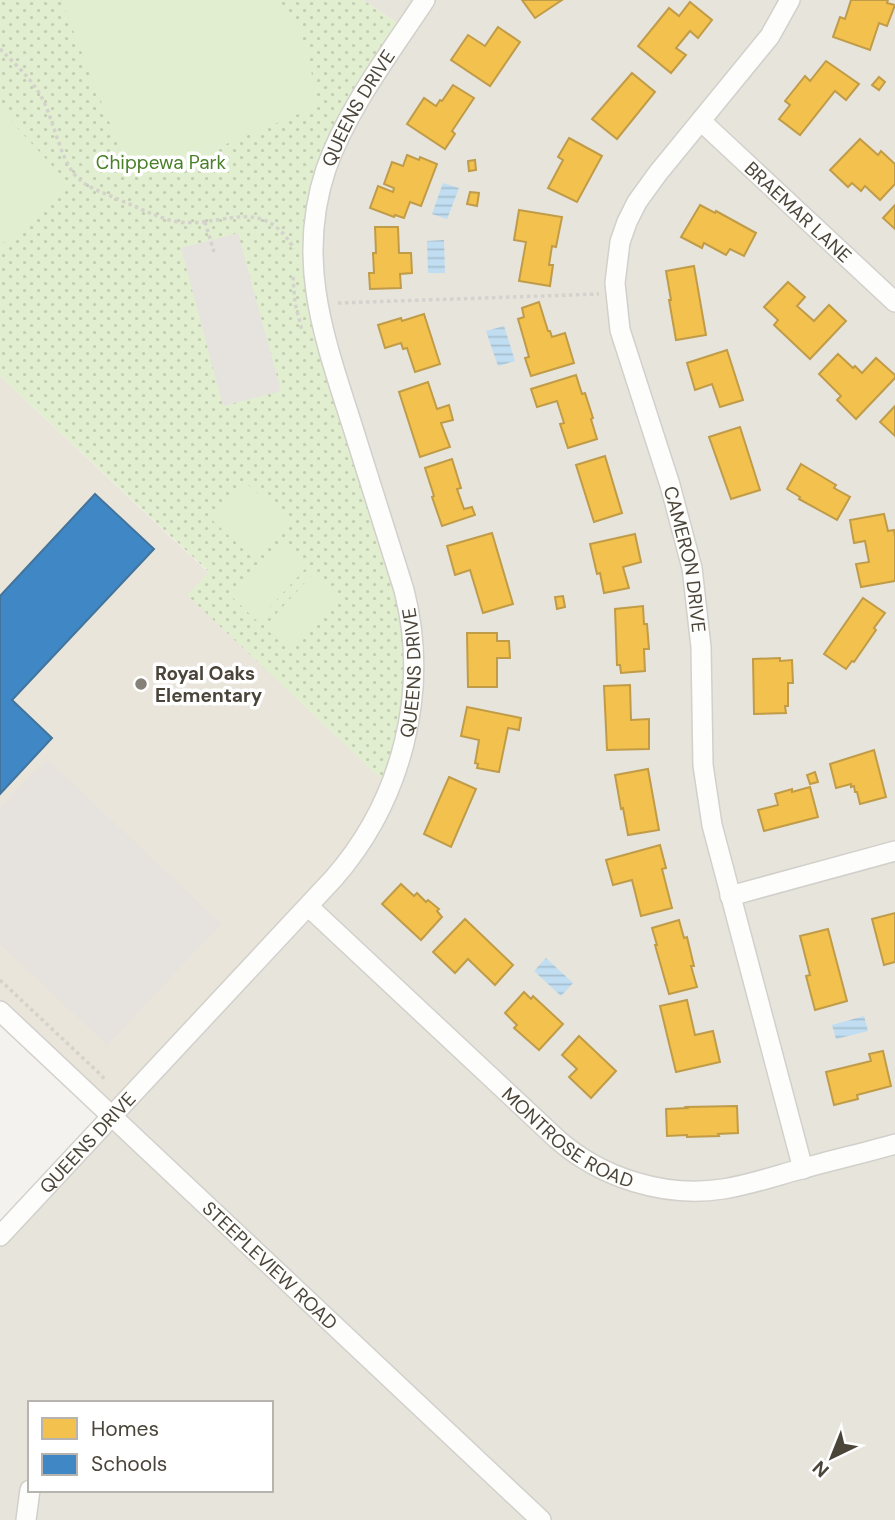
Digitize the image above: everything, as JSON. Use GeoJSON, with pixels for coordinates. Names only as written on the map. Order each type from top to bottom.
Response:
{"type":"FeatureCollection","features":[{"type":"Feature","properties":{"kind":"street","name":"QUEENS DRIVE"},"geometry":{"type":"LineString","coordinates":[[0,1237],[309,906],[352,856],[376,820],[395,775],[413,696],[411,622],[404,590],[324,335],[317,303],[312,255],[318,202],[325,171],[336,142],[351,113],[425,0]]}},
{"type":"Feature","properties":{"kind":"street","name":"CAMERON DRIVE"},"geometry":{"type":"LineString","coordinates":[[790,0],[770,36],[650,183],[632,212],[618,254],[615,294],[620,330],[670,485],[692,568],[702,656],[703,765],[712,825],[803,1168]]}},
{"type":"Feature","properties":{"kind":"street","name":"BRAEMAR LANE"},"geometry":{"type":"LineString","coordinates":[[701,121],[895,302]]}},
{"type":"Feature","properties":{"kind":"street"},"geometry":{"type":"LineString","coordinates":[[730,896],[895,851]]}},
{"type":"Feature","properties":{"kind":"street","name":"MONTROSE ROAD"},"geometry":{"type":"LineString","coordinates":[[309,906],[548,1132],[590,1163],[616,1175],[671,1189],[714,1190],[735,1187],[895,1144]]}},
{"type":"Feature","properties":{"kind":"street","name":"STEEPLEVIEW ROAD"},"geometry":{"type":"LineString","coordinates":[[0,1011],[541,1520]]}},
{"type":"Feature","properties":{"kind":"street"},"geometry":{"type":"LineString","coordinates":[[26,1520],[30,1492]]}},
{"type":"Feature","properties":{"kind":"path"},"geometry":{"type":"LineString","coordinates":[[0,49],[32,81],[43,100],[70,169],[79,180],[166,220],[184,223],[247,216],[262,218],[288,237],[295,250]]}},
{"type":"Feature","properties":{"kind":"path"},"geometry":{"type":"LineString","coordinates":[[205,222],[214,252]]}},
{"type":"Feature","properties":{"kind":"path"},"geometry":{"type":"LineString","coordinates":[[292,271],[295,303],[302,330]]}},
{"type":"Feature","properties":{"kind":"path"},"geometry":{"type":"LineString","coordinates":[[295,303],[615,294]]}},
{"type":"Feature","properties":{"kind":"path"},"geometry":{"type":"LineString","coordinates":[[0,980],[101,1075],[110,1087]]}},
{"type":"Feature","properties":{"kind":"shaded area"},"geometry":{"type":"Polygon","coordinates":[[[363,0],[895,0],[895,1520],[0,1520],[0,1236],[391,788],[319,318],[325,171],[406,29],[363,0]]]}},
{"type":"Feature","properties":{"kind":"shaded area"},"geometry":{"type":"Polygon","coordinates":[[[238,233],[281,391],[223,406],[181,248],[238,233]]]}},
{"type":"Feature","properties":{"kind":"shaded area","name":"Royal Oaks Elementary"},"geometry":{"type":"Polygon","coordinates":[[[0,376],[209,573],[188,595],[391,788],[376,820],[112,1116],[0,1011],[0,376]]]}},
{"type":"Feature","properties":{"kind":"shaded area"},"geometry":{"type":"Polygon","coordinates":[[[48,760],[221,924],[107,1045],[0,944],[0,808],[48,760]]]}},
{"type":"Feature","properties":{"kind":"green space","name":"Chippewa Park"},"geometry":{"type":"Polygon","coordinates":[[[0,0],[363,0],[406,29],[351,113],[312,255],[412,632],[391,788],[187,595],[209,572],[0,376],[0,0]]]}},
{"type":"Feature","properties":{"kind":"green space"},"geometry":{"type":"Polygon","coordinates":[[[61,0],[275,0],[300,30],[318,106],[145,178],[129,172],[61,0]]]}},
{"type":"Feature","properties":{"kind":"green space"},"geometry":{"type":"Polygon","coordinates":[[[0,109],[70,185],[27,228],[0,245],[0,109]]]}},
{"type":"Feature","properties":{"kind":"green space"},"geometry":{"type":"Polygon","coordinates":[[[245,482],[288,522],[254,559],[211,519],[245,482]]]}},
{"type":"Feature","properties":{"kind":"green space"},"geometry":{"type":"Polygon","coordinates":[[[281,545],[306,568],[257,621],[232,597],[281,545]]]}},
{"type":"Feature","properties":{"kind":"green space"},"geometry":{"type":"Polygon","coordinates":[[[312,575],[337,598],[288,649],[264,627],[312,575]]]}},
{"type":"Feature","properties":{"kind":"water"},"geometry":{"type":"Polygon","coordinates":[[[443,183],[459,188],[447,219],[432,214],[443,183]]]}},
{"type":"Feature","properties":{"kind":"water"},"geometry":{"type":"Polygon","coordinates":[[[444,240],[445,273],[428,273],[427,241],[444,240]]]}},
{"type":"Feature","properties":{"kind":"water"},"geometry":{"type":"Polygon","coordinates":[[[504,326],[515,361],[498,366],[486,331],[504,326]]]}},
{"type":"Feature","properties":{"kind":"water"},"geometry":{"type":"Polygon","coordinates":[[[546,958],[573,983],[561,996],[534,971],[546,958]]]}},
{"type":"Feature","properties":{"kind":"water"},"geometry":{"type":"Polygon","coordinates":[[[864,1016],[868,1031],[836,1039],[832,1025],[864,1016]]]}},
{"type":"Feature","properties":{"kind":"building: Homes"},"geometry":{"type":"Polygon","coordinates":[[[522,0],[562,0],[535,18],[522,0]]]}},
{"type":"Feature","properties":{"kind":"building: Homes"},"geometry":{"type":"Polygon","coordinates":[[[851,0],[888,0],[887,3],[895,5],[887,26],[879,23],[870,50],[833,37],[840,17],[845,19],[851,0]]]}},
{"type":"Feature","properties":{"kind":"building: Homes"},"geometry":{"type":"Polygon","coordinates":[[[690,2],[712,20],[698,38],[690,31],[676,48],[686,55],[671,73],[638,46],[669,8],[679,16],[690,2]]]}},
{"type":"Feature","properties":{"kind":"building: Homes"},"geometry":{"type":"Polygon","coordinates":[[[498,27],[520,42],[490,86],[451,60],[468,35],[485,46],[498,27]]]}},
{"type":"Feature","properties":{"kind":"building: Homes"},"geometry":{"type":"Polygon","coordinates":[[[826,61],[859,84],[846,100],[835,91],[800,135],[779,119],[790,105],[785,101],[805,76],[810,81],[826,61]]]}},
{"type":"Feature","properties":{"kind":"building: Homes"},"geometry":{"type":"Polygon","coordinates":[[[632,73],[655,92],[617,139],[592,119],[632,73]]]}},
{"type":"Feature","properties":{"kind":"building: Homes"},"geometry":{"type":"Polygon","coordinates":[[[879,77],[885,82],[879,90],[872,85],[879,77]]]}},
{"type":"Feature","properties":{"kind":"building: Homes"},"geometry":{"type":"Polygon","coordinates":[[[453,85],[474,98],[452,131],[455,134],[445,149],[407,124],[424,98],[436,106],[453,85]]]}},
{"type":"Feature","properties":{"kind":"building: Homes"},"geometry":{"type":"Polygon","coordinates":[[[569,138],[602,156],[577,202],[548,188],[563,160],[558,157],[569,138]]]}},
{"type":"Feature","properties":{"kind":"building: Homes"},"geometry":{"type":"Polygon","coordinates":[[[860,139],[878,155],[881,151],[895,164],[895,184],[880,200],[865,186],[861,191],[852,183],[848,187],[830,170],[860,139]]]}},
{"type":"Feature","properties":{"kind":"building: Homes"},"geometry":{"type":"Polygon","coordinates":[[[407,155],[437,164],[421,206],[410,202],[404,218],[370,208],[378,186],[393,192],[394,188],[384,184],[392,162],[403,166],[407,155]]]}},
{"type":"Feature","properties":{"kind":"building: Homes"},"geometry":{"type":"Polygon","coordinates":[[[475,160],[476,170],[469,171],[468,161],[475,160]]]}},
{"type":"Feature","properties":{"kind":"building: Homes"},"geometry":{"type":"Polygon","coordinates":[[[470,192],[479,193],[477,206],[467,204],[470,192]]]}},
{"type":"Feature","properties":{"kind":"building: Homes"},"geometry":{"type":"Polygon","coordinates":[[[700,205],[756,233],[744,256],[730,249],[726,255],[704,243],[702,248],[681,237],[700,205]]]}},
{"type":"Feature","properties":{"kind":"building: Homes"},"geometry":{"type":"Polygon","coordinates":[[[895,205],[895,229],[883,218],[895,205]]]}},
{"type":"Feature","properties":{"kind":"building: Homes"},"geometry":{"type":"Polygon","coordinates":[[[519,210],[562,217],[556,247],[552,246],[550,286],[519,281],[526,242],[514,240],[519,210]]]}},
{"type":"Feature","properties":{"kind":"building: Homes"},"geometry":{"type":"Polygon","coordinates":[[[375,227],[398,227],[399,253],[411,253],[412,273],[400,274],[401,288],[370,289],[369,273],[374,273],[373,253],[376,253],[375,227]]]}},
{"type":"Feature","properties":{"kind":"building: Homes"},"geometry":{"type":"Polygon","coordinates":[[[694,266],[706,335],[676,340],[666,271],[694,266]]]}},
{"type":"Feature","properties":{"kind":"building: Homes"},"geometry":{"type":"Polygon","coordinates":[[[788,282],[805,297],[797,306],[814,321],[829,305],[846,321],[810,359],[774,325],[778,320],[764,307],[788,282]]]}},
{"type":"Feature","properties":{"kind":"building: Homes"},"geometry":{"type":"Polygon","coordinates":[[[539,302],[552,337],[565,333],[574,363],[531,376],[525,358],[529,357],[518,319],[524,317],[522,308],[539,302]]]}},
{"type":"Feature","properties":{"kind":"building: Homes"},"geometry":{"type":"Polygon","coordinates":[[[424,314],[440,364],[415,372],[407,348],[403,349],[401,343],[385,348],[378,325],[424,314]]]}},
{"type":"Feature","properties":{"kind":"building: Homes"},"geometry":{"type":"Polygon","coordinates":[[[727,350],[743,400],[720,407],[712,384],[695,390],[687,363],[727,350]]]}},
{"type":"Feature","properties":{"kind":"building: Homes"},"geometry":{"type":"Polygon","coordinates":[[[838,354],[862,373],[876,358],[895,375],[856,419],[837,400],[841,396],[819,374],[838,354]]]}},
{"type":"Feature","properties":{"kind":"building: Homes"},"geometry":{"type":"Polygon","coordinates":[[[576,375],[582,394],[585,393],[597,439],[568,448],[560,424],[564,423],[557,401],[537,407],[531,389],[576,375]]]}},
{"type":"Feature","properties":{"kind":"building: Homes"},"geometry":{"type":"Polygon","coordinates":[[[428,382],[437,409],[449,405],[453,420],[441,423],[450,447],[420,457],[399,392],[428,382]]]}},
{"type":"Feature","properties":{"kind":"building: Homes"},"geometry":{"type":"Polygon","coordinates":[[[895,406],[895,436],[880,422],[895,406]]]}},
{"type":"Feature","properties":{"kind":"building: Homes"},"geometry":{"type":"Polygon","coordinates":[[[740,427],[760,490],[731,499],[709,437],[740,427]]]}},
{"type":"Feature","properties":{"kind":"building: Homes"},"geometry":{"type":"Polygon","coordinates":[[[605,456],[622,513],[594,522],[576,465],[605,456]]]}},
{"type":"Feature","properties":{"kind":"building: Homes"},"geometry":{"type":"Polygon","coordinates":[[[452,459],[461,488],[457,489],[464,509],[472,507],[475,515],[442,526],[425,468],[452,459]]]}},
{"type":"Feature","properties":{"kind":"building: Homes"},"geometry":{"type":"Polygon","coordinates":[[[801,464],[836,485],[834,488],[850,497],[837,520],[799,499],[800,497],[787,489],[801,464]]]}},
{"type":"Feature","properties":{"kind":"building: Homes"},"geometry":{"type":"Polygon","coordinates":[[[884,514],[888,531],[894,530],[895,581],[861,587],[856,564],[869,562],[865,541],[854,543],[850,520],[884,514]]]}},
{"type":"Feature","properties":{"kind":"building: Homes"},"geometry":{"type":"Polygon","coordinates":[[[492,533],[513,604],[483,613],[470,570],[455,575],[447,546],[492,533]]]}},
{"type":"Feature","properties":{"kind":"building: Homes"},"geometry":{"type":"Polygon","coordinates":[[[635,534],[641,562],[623,567],[629,588],[604,593],[590,544],[635,534]]]}},
{"type":"Feature","properties":{"kind":"building: Homes"},"geometry":{"type":"Polygon","coordinates":[[[563,596],[565,607],[557,609],[555,597],[563,596]]]}},
{"type":"Feature","properties":{"kind":"building: Homes"},"geometry":{"type":"Polygon","coordinates":[[[863,598],[885,613],[854,662],[846,669],[824,654],[863,598]]]}},
{"type":"Feature","properties":{"kind":"building: Homes"},"geometry":{"type":"Polygon","coordinates":[[[643,606],[649,649],[644,649],[645,671],[621,673],[620,665],[617,665],[615,609],[643,606]]]}},
{"type":"Feature","properties":{"kind":"building: Homes"},"geometry":{"type":"Polygon","coordinates":[[[467,633],[497,633],[497,641],[509,641],[510,658],[497,658],[497,687],[468,687],[467,633]]]}},
{"type":"Feature","properties":{"kind":"building: Homes"},"geometry":{"type":"Polygon","coordinates":[[[780,658],[780,661],[792,660],[793,683],[788,683],[786,713],[754,714],[753,659],[780,658]]]}},
{"type":"Feature","properties":{"kind":"building: Homes"},"geometry":{"type":"Polygon","coordinates":[[[630,685],[631,720],[649,719],[649,749],[607,750],[604,686],[630,685]]]}},
{"type":"Feature","properties":{"kind":"building: Homes"},"geometry":{"type":"Polygon","coordinates":[[[467,707],[521,718],[519,730],[508,728],[499,772],[477,768],[478,764],[475,763],[479,740],[461,736],[467,707]]]}},
{"type":"Feature","properties":{"kind":"building: Homes"},"geometry":{"type":"Polygon","coordinates":[[[874,750],[886,797],[860,804],[857,792],[851,784],[836,788],[830,764],[874,750]]]}},
{"type":"Feature","properties":{"kind":"building: Homes"},"geometry":{"type":"Polygon","coordinates":[[[648,769],[659,830],[628,835],[615,775],[648,769]]]}},
{"type":"Feature","properties":{"kind":"building: Homes"},"geometry":{"type":"Polygon","coordinates":[[[815,772],[818,782],[810,784],[807,775],[815,772]]]}},
{"type":"Feature","properties":{"kind":"building: Homes"},"geometry":{"type":"Polygon","coordinates":[[[449,777],[476,789],[451,847],[424,834],[449,777]]]}},
{"type":"Feature","properties":{"kind":"building: Homes"},"geometry":{"type":"Polygon","coordinates":[[[810,787],[818,817],[764,831],[758,810],[778,805],[775,794],[810,787]]]}},
{"type":"Feature","properties":{"kind":"building: Homes"},"geometry":{"type":"Polygon","coordinates":[[[660,845],[666,868],[662,869],[672,908],[641,916],[632,880],[613,885],[606,860],[660,845]]]}},
{"type":"Feature","properties":{"kind":"building: Homes"},"geometry":{"type":"Polygon","coordinates":[[[401,884],[414,896],[417,893],[426,902],[428,900],[439,909],[437,911],[442,917],[421,940],[382,904],[401,884]]]}},
{"type":"Feature","properties":{"kind":"building: Homes"},"geometry":{"type":"Polygon","coordinates":[[[895,913],[895,962],[884,965],[872,919],[895,913]]]}},
{"type":"Feature","properties":{"kind":"building: Homes"},"geometry":{"type":"Polygon","coordinates":[[[465,919],[513,965],[495,985],[468,959],[455,973],[433,952],[465,919]]]}},
{"type":"Feature","properties":{"kind":"building: Homes"},"geometry":{"type":"Polygon","coordinates":[[[679,920],[684,938],[687,937],[697,987],[669,994],[652,928],[679,920]]]}},
{"type":"Feature","properties":{"kind":"building: Homes"},"geometry":{"type":"Polygon","coordinates":[[[828,929],[847,1001],[815,1010],[800,936],[828,929]]]}},
{"type":"Feature","properties":{"kind":"building: Homes"},"geometry":{"type":"Polygon","coordinates":[[[524,992],[531,999],[533,996],[563,1024],[539,1050],[514,1028],[517,1025],[505,1013],[524,992]]]}},
{"type":"Feature","properties":{"kind":"building: Homes"},"geometry":{"type":"Polygon","coordinates":[[[687,1000],[695,1035],[713,1031],[720,1062],[676,1072],[660,1006],[687,1000]]]}},
{"type":"Feature","properties":{"kind":"building: Homes"},"geometry":{"type":"Polygon","coordinates":[[[579,1036],[616,1071],[591,1098],[569,1077],[577,1069],[562,1055],[579,1036]]]}},
{"type":"Feature","properties":{"kind":"building: Homes"},"geometry":{"type":"Polygon","coordinates":[[[883,1051],[891,1086],[857,1095],[858,1099],[834,1105],[826,1072],[871,1061],[869,1054],[883,1051]]]}},
{"type":"Feature","properties":{"kind":"building: Homes"},"geometry":{"type":"Polygon","coordinates":[[[737,1106],[738,1133],[718,1134],[719,1136],[667,1136],[666,1109],[737,1106]]]}},
{"type":"Feature","properties":{"kind":"building: Schools"},"geometry":{"type":"Polygon","coordinates":[[[95,494],[154,549],[12,700],[52,738],[0,794],[0,596],[95,494]]]}},
{"type":"Feature","properties":{"kind":"place","name":"Royal Oaks Elementary"},"geometry":{"type":"Point","coordinates":[141,684]}}]}
